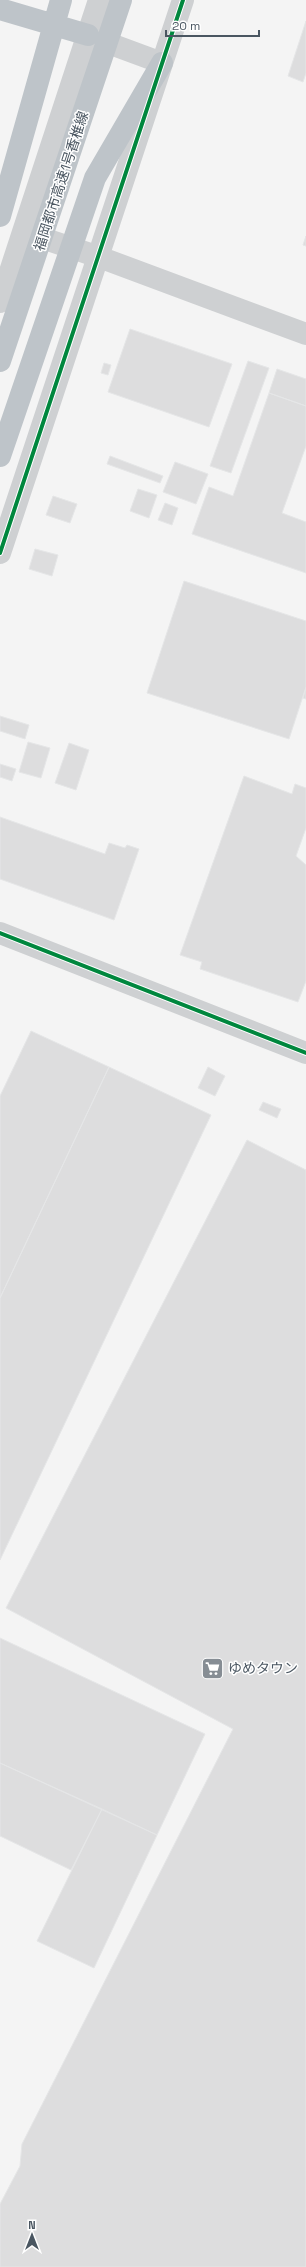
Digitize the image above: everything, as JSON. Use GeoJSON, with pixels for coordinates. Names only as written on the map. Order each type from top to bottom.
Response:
{"type":"FeatureCollection","features":[{"type":"Feature","properties":{"kind":"highway"},"geometry":{"type":"LineString","coordinates":[[25,0],[88,35]]}},
{"type":"Feature","properties":{"kind":"highway"},"geometry":{"type":"LineString","coordinates":[[0,216],[60,0]]}},
{"type":"Feature","properties":{"kind":"highway","name":"福岡都市高速1号香椎線"},"geometry":{"type":"LineString","coordinates":[[0,332],[113,0]]}},
{"type":"Feature","properties":{"kind":"highway","name":"福岡都市高速1号香椎線"},"geometry":{"type":"LineString","coordinates":[[0,361],[121,0]]}},
{"type":"Feature","properties":{"kind":"highway"},"geometry":{"type":"LineString","coordinates":[[0,9],[88,35]]}},
{"type":"Feature","properties":{"kind":"highway"},"geometry":{"type":"LineString","coordinates":[[0,456],[95,178],[162,63]]}},
{"type":"Feature","properties":{"kind":"street"},"geometry":{"type":"LineString","coordinates":[[0,302],[99,0]]}},
{"type":"Feature","properties":{"kind":"street"},"geometry":{"type":"LineString","coordinates":[[0,553],[183,0]]}},
{"type":"Feature","properties":{"kind":"street"},"geometry":{"type":"LineString","coordinates":[[88,35],[162,63]]}},
{"type":"Feature","properties":{"kind":"street"},"geometry":{"type":"LineString","coordinates":[[24,232],[99,257],[306,334]]}},
{"type":"Feature","properties":{"kind":"street"},"geometry":{"type":"LineString","coordinates":[[0,933],[306,1053]]}},
{"type":"Feature","properties":{"kind":"building"},"geometry":{"type":"Polygon","coordinates":[[[306,21],[306,73],[303,82],[288,76],[306,21]]]}},
{"type":"Feature","properties":{"kind":"building"},"geometry":{"type":"Polygon","coordinates":[[[306,236],[306,246],[303,245],[306,236]]]}},
{"type":"Feature","properties":{"kind":"building"},"geometry":{"type":"Polygon","coordinates":[[[130,329],[232,364],[209,427],[108,392],[130,329]]]}},
{"type":"Feature","properties":{"kind":"building"},"geometry":{"type":"Polygon","coordinates":[[[248,361],[269,368],[231,473],[210,466],[248,361]]]}},
{"type":"Feature","properties":{"kind":"building"},"geometry":{"type":"Polygon","coordinates":[[[104,363],[111,365],[108,375],[101,373],[104,363]]]}},
{"type":"Feature","properties":{"kind":"building"},"geometry":{"type":"Polygon","coordinates":[[[277,369],[306,379],[306,406],[269,393],[277,369]]]}},
{"type":"Feature","properties":{"kind":"building"},"geometry":{"type":"Polygon","coordinates":[[[269,393],[306,406],[306,446],[282,513],[306,522],[306,573],[192,534],[209,487],[233,496],[269,393]]]}},
{"type":"Feature","properties":{"kind":"building"},"geometry":{"type":"Polygon","coordinates":[[[110,456],[163,476],[160,483],[107,464],[110,456]]]}},
{"type":"Feature","properties":{"kind":"building"},"geometry":{"type":"Polygon","coordinates":[[[175,462],[208,474],[196,504],[163,492],[175,462]]]}},
{"type":"Feature","properties":{"kind":"building"},"geometry":{"type":"Polygon","coordinates":[[[138,489],[157,495],[149,518],[130,511],[138,489]]]}},
{"type":"Feature","properties":{"kind":"building"},"geometry":{"type":"Polygon","coordinates":[[[53,496],[77,504],[70,523],[46,515],[53,496]]]}},
{"type":"Feature","properties":{"kind":"building"},"geometry":{"type":"Polygon","coordinates":[[[165,503],[178,508],[172,525],[158,520],[165,503]]]}},
{"type":"Feature","properties":{"kind":"building"},"geometry":{"type":"Polygon","coordinates":[[[35,549],[58,555],[52,576],[29,569],[35,549]]]}},
{"type":"Feature","properties":{"kind":"building"},"geometry":{"type":"Polygon","coordinates":[[[184,581],[306,621],[306,687],[289,739],[147,693],[184,581]]]}},
{"type":"Feature","properties":{"kind":"building"},"geometry":{"type":"Polygon","coordinates":[[[306,688],[306,699],[303,698],[306,688]]]}},
{"type":"Feature","properties":{"kind":"building"},"geometry":{"type":"Polygon","coordinates":[[[0,716],[29,725],[25,739],[0,731],[0,716]]]}},
{"type":"Feature","properties":{"kind":"building"},"geometry":{"type":"Polygon","coordinates":[[[28,742],[50,748],[41,778],[19,772],[28,742]]]}},
{"type":"Feature","properties":{"kind":"building"},"geometry":{"type":"Polygon","coordinates":[[[69,743],[89,750],[76,790],[55,783],[69,743]]]}},
{"type":"Feature","properties":{"kind":"building"},"geometry":{"type":"Polygon","coordinates":[[[0,764],[16,769],[12,781],[0,777],[0,764]]]}},
{"type":"Feature","properties":{"kind":"building"},"geometry":{"type":"Polygon","coordinates":[[[244,776],[292,794],[295,784],[306,788],[306,828],[296,856],[306,865],[306,981],[298,1002],[200,969],[202,962],[180,955],[244,776]]]}},
{"type":"Feature","properties":{"kind":"building"},"geometry":{"type":"Polygon","coordinates":[[[0,817],[105,854],[109,843],[125,848],[127,845],[139,849],[114,920],[0,879],[0,817]]]}},
{"type":"Feature","properties":{"kind":"building"},"geometry":{"type":"Polygon","coordinates":[[[31,1031],[109,1067],[0,1298],[0,1096],[31,1031]]]}},
{"type":"Feature","properties":{"kind":"building"},"geometry":{"type":"Polygon","coordinates":[[[109,1067],[211,1115],[0,1560],[0,1298],[109,1067]]]}},
{"type":"Feature","properties":{"kind":"building"},"geometry":{"type":"Polygon","coordinates":[[[208,1067],[225,1076],[215,1096],[198,1088],[208,1067]]]}},
{"type":"Feature","properties":{"kind":"building"},"geometry":{"type":"Polygon","coordinates":[[[263,1102],[281,1109],[277,1118],[259,1110],[263,1102]]]}},
{"type":"Feature","properties":{"kind":"building","name":"ゆめタウン"},"geometry":{"type":"Polygon","coordinates":[[[247,1140],[306,1170],[306,2267],[0,2267],[0,2204],[20,2166],[22,2144],[233,1729],[6,1608],[247,1140]]]}},
{"type":"Feature","properties":{"kind":"building"},"geometry":{"type":"Polygon","coordinates":[[[0,1638],[205,1734],[157,1835],[0,1763],[0,1638]]]}},
{"type":"Feature","properties":{"kind":"building"},"geometry":{"type":"Polygon","coordinates":[[[0,1763],[102,1809],[71,1870],[0,1836],[0,1763]]]}},
{"type":"Feature","properties":{"kind":"building"},"geometry":{"type":"Polygon","coordinates":[[[102,1809],[157,1835],[94,1968],[37,1941],[102,1809]]]}},
{"type":"Feature","properties":{"kind":"cycle path"},"geometry":{"type":"LineString","coordinates":[[0,553],[183,0]]}},
{"type":"Feature","properties":{"kind":"cycle path"},"geometry":{"type":"LineString","coordinates":[[0,933],[306,1053]]}},
{"type":"Feature","properties":{"kind":"place","name":"ゆめタウン"},"geometry":{"type":"Point","coordinates":[213,1668]}}]}
